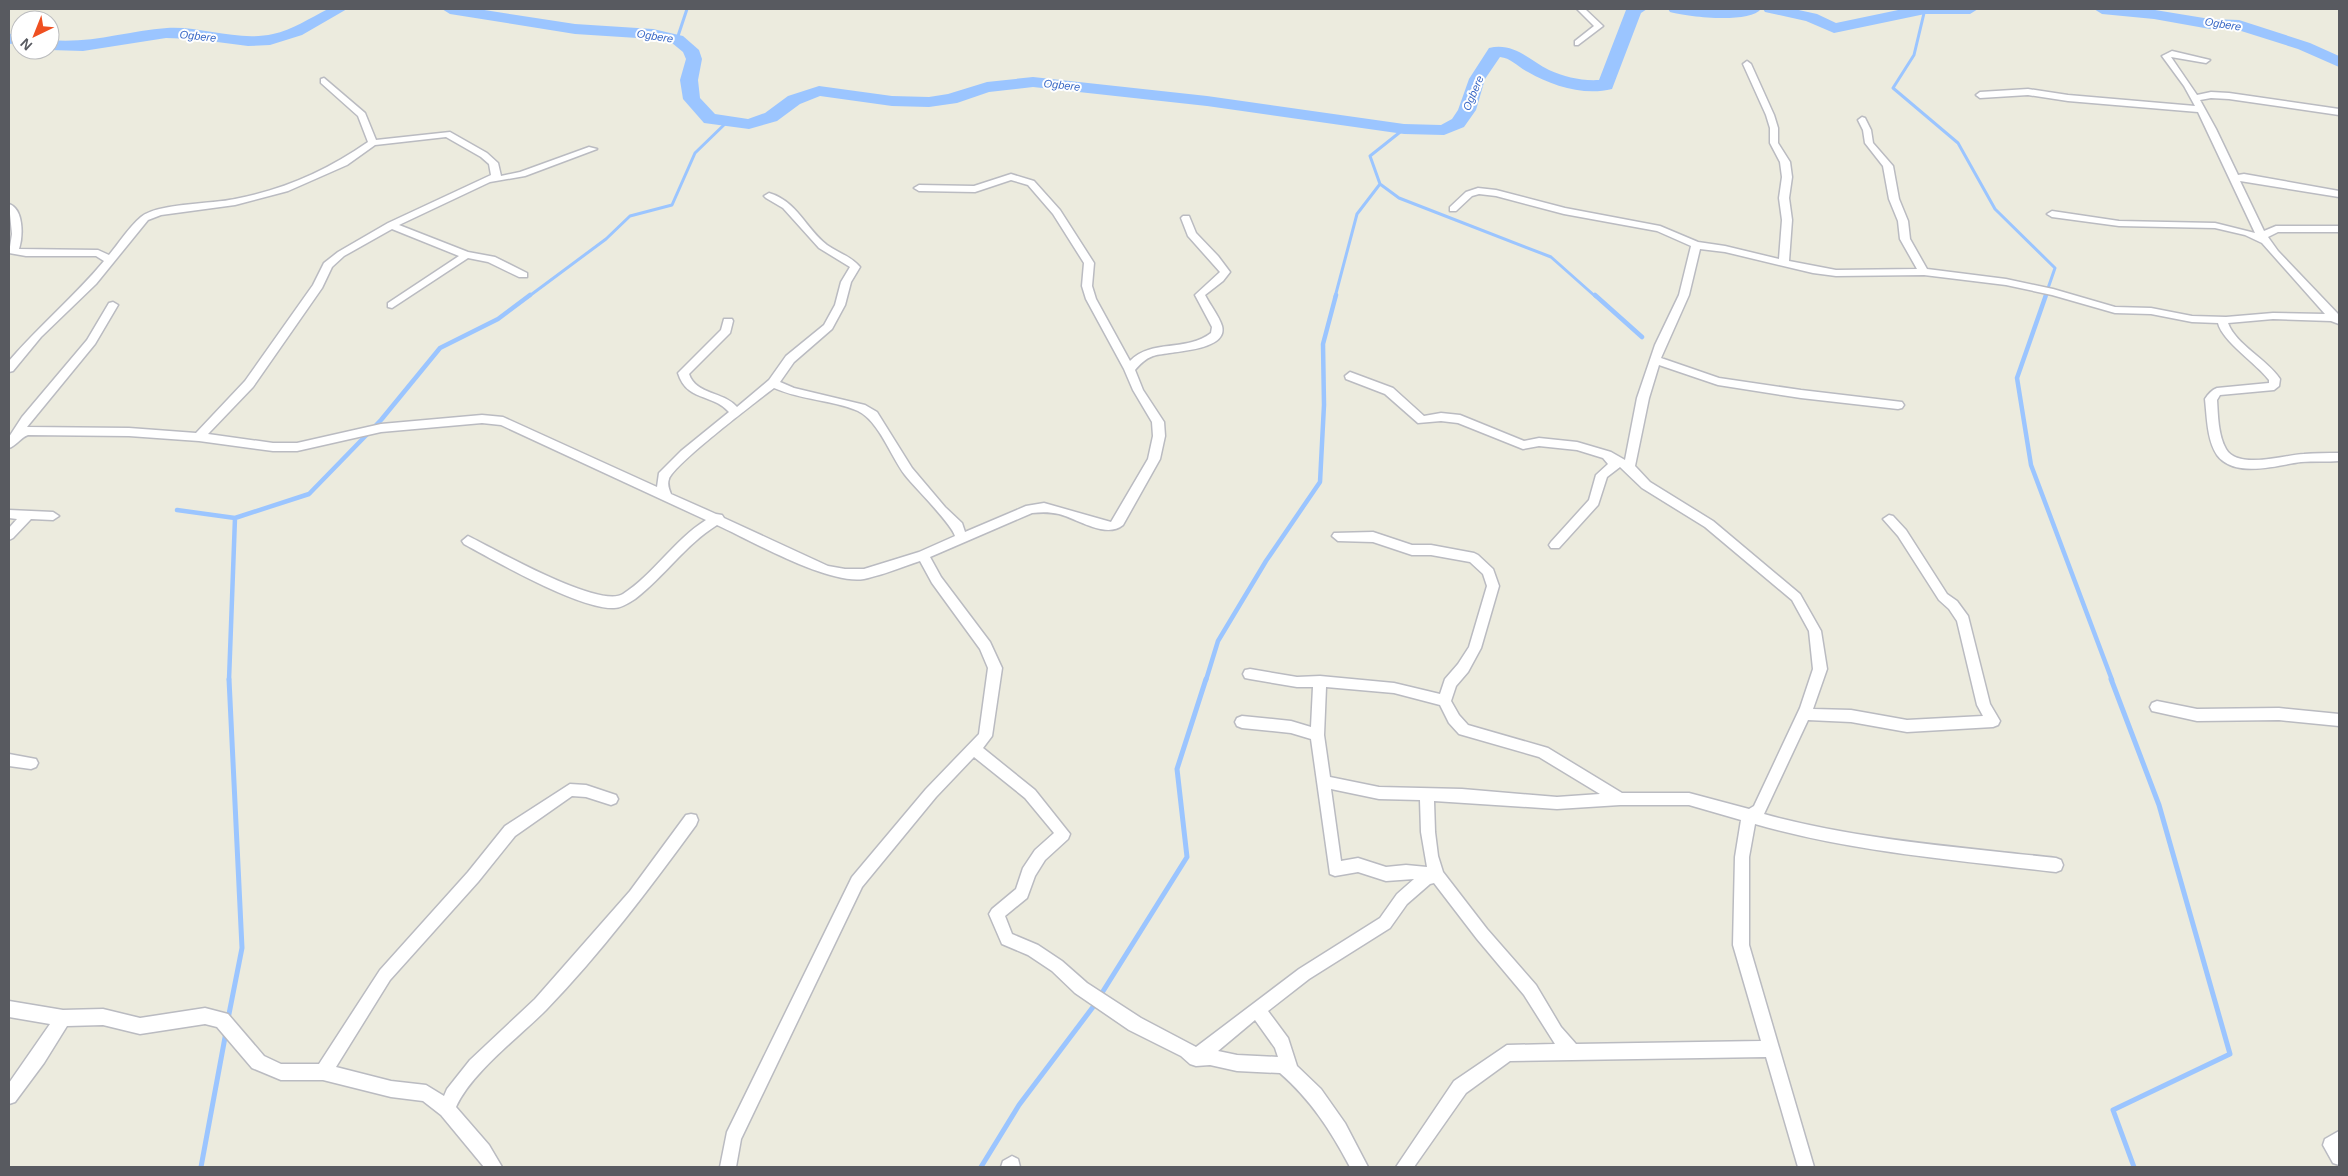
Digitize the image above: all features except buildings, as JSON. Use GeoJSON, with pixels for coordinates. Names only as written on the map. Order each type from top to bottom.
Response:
{"type":"FeatureCollection","features":[{"type":"Feature","properties":{"kind":"street"},"geometry":{"type":"LineString","coordinates":[[1578,43],[1599,26],[1581,9]]}},
{"type":"Feature","properties":{"kind":"street"},"geometry":{"type":"LineString","coordinates":[[2206,60],[2172,53],[2166,56],[2188,86],[2222,150],[2234,179],[2264,239],[2338,321]]}},
{"type":"Feature","properties":{"kind":"street"},"geometry":{"type":"LineString","coordinates":[[1747,64],[1758,93],[1770,115],[1774,128],[1774,143],[1785,162],[1787,177],[1784,198],[1787,220],[1784,264]]}},
{"type":"Feature","properties":{"kind":"street"},"geometry":{"type":"LineString","coordinates":[[324,81],[362,115],[373,143]]}},
{"type":"Feature","properties":{"kind":"street"},"geometry":{"type":"LineString","coordinates":[[1980,95],[2028,92],[2068,98],[2199,109]]}},
{"type":"Feature","properties":{"kind":"street"},"geometry":{"type":"LineString","coordinates":[[2194,98],[2211,95],[2229,96],[2339,112]]}},
{"type":"Feature","properties":{"kind":"street"},"geometry":{"type":"LineString","coordinates":[[1862,120],[1867,130],[1869,144],[1888,166],[1894,199],[1903,220],[1905,239],[1924,272]]}},
{"type":"Feature","properties":{"kind":"street"},"geometry":{"type":"LineString","coordinates":[[9,368],[44,328],[92,282],[109,259],[145,218],[152,214],[235,202],[277,192],[302,183],[344,163],[373,143],[447,134],[470,146],[493,163],[496,176],[492,180]]}},
{"type":"Feature","properties":{"kind":"street"},"geometry":{"type":"LineString","coordinates":[[199,437],[249,384],[318,286],[328,265],[341,254],[391,225],[492,180],[522,174],[592,149]]}},
{"type":"Feature","properties":{"kind":"street"},"geometry":{"type":"LineString","coordinates":[[17,435],[27,431],[42,430],[138,433],[199,437],[273,447],[297,447],[381,428],[482,418],[503,421],[626,478],[666,494],[826,570],[845,574],[864,574],[923,555],[1030,509],[1044,507],[1107,526],[1114,526],[1119,522],[1154,458],[1159,436],[1158,422],[1138,390],[1129,369],[1091,299],[1088,286],[1089,263],[1057,212],[1031,183],[1010,177],[975,188],[919,188]]}},
{"type":"Feature","properties":{"kind":"street"},"geometry":{"type":"LineString","coordinates":[[2234,179],[2244,177],[2339,194]]}},
{"type":"Feature","properties":{"kind":"street"},"geometry":{"type":"LineString","coordinates":[[1453,209],[1469,194],[1478,191],[1496,193],[1564,210],[1660,229],[1696,245],[1725,249],[1784,264],[1836,273],[1924,272],[2006,282],[2054,292],[2114,310],[2151,311],[2204,320],[2273,316],[2338,321]]}},
{"type":"Feature","properties":{"kind":"street"},"geometry":{"type":"LineString","coordinates":[[666,494],[662,485],[663,476],[685,454],[773,383],[790,359],[828,327],[840,305],[846,282],[855,267],[849,261],[832,254],[820,244],[789,209],[769,196]]}},
{"type":"Feature","properties":{"kind":"street"},"geometry":{"type":"LineString","coordinates":[[9,207],[18,230],[18,242],[11,250]]}},
{"type":"Feature","properties":{"kind":"street"},"geometry":{"type":"LineString","coordinates":[[2052,214],[2110,222],[2210,226],[2236,229],[2264,239]]}},
{"type":"Feature","properties":{"kind":"street"},"geometry":{"type":"LineString","coordinates":[[1129,369],[1141,356],[1204,344],[1216,334],[1217,327],[1200,295],[1207,287],[1219,280],[1225,272],[1214,256],[1196,241],[1187,229],[1186,218]]}},
{"type":"Feature","properties":{"kind":"street"},"geometry":{"type":"LineString","coordinates":[[391,225],[466,255],[491,259],[523,275]]}},
{"type":"Feature","properties":{"kind":"street"},"geometry":{"type":"LineString","coordinates":[[2264,239],[2276,229],[2339,229]]}},
{"type":"Feature","properties":{"kind":"street"},"geometry":{"type":"LineString","coordinates":[[1628,466],[1643,398],[1656,360],[1684,295],[1696,245]]}},
{"type":"Feature","properties":{"kind":"street"},"geometry":{"type":"LineString","coordinates":[[11,250],[49,254],[98,253],[109,259]]}},
{"type":"Feature","properties":{"kind":"street"},"geometry":{"type":"LineString","coordinates":[[392,305],[466,255]]}},
{"type":"Feature","properties":{"kind":"street"},"geometry":{"type":"LineString","coordinates":[[9,444],[26,420],[91,342],[112,305]]}},
{"type":"Feature","properties":{"kind":"street"},"geometry":{"type":"LineString","coordinates":[[2226,320],[2223,322],[2224,327],[2244,350],[2266,368],[2275,379],[2274,386],[2217,392],[2212,399],[2215,436],[2222,454],[2235,464],[2253,465],[2296,458],[2339,457]]}},
{"type":"Feature","properties":{"kind":"street"},"geometry":{"type":"LineString","coordinates":[[728,321],[726,331],[683,373],[688,386],[721,400],[731,406],[735,412]]}},
{"type":"Feature","properties":{"kind":"street"},"geometry":{"type":"LineString","coordinates":[[1656,360],[1718,381],[1801,394],[1898,405]]}},
{"type":"Feature","properties":{"kind":"street"},"geometry":{"type":"LineString","coordinates":[[1350,376],[1389,392],[1422,420],[1441,417],[1460,419],[1523,445],[1539,442],[1577,446],[1607,455],[1628,466],[1646,485],[1709,524],[1796,597],[1815,631],[1820,669],[1803,714],[1759,810],[1749,818],[1742,857],[1741,945],[1806,1167]]}},
{"type":"Feature","properties":{"kind":"street"},"geometry":{"type":"LineString","coordinates":[[773,383],[791,391],[861,408],[873,415],[908,470],[941,510],[961,530],[961,538]]}},
{"type":"Feature","properties":{"kind":"street"},"geometry":{"type":"LineString","coordinates":[[1555,545],[1594,502],[1602,475],[1615,465],[1607,455]]}},
{"type":"Feature","properties":{"kind":"street"},"geometry":{"type":"LineString","coordinates":[[9,514],[53,516]]}},
{"type":"Feature","properties":{"kind":"street"},"geometry":{"type":"LineString","coordinates":[[9,535],[27,516]]}},
{"type":"Feature","properties":{"kind":"street"},"geometry":{"type":"LineString","coordinates":[[468,541],[580,594],[605,604],[618,603],[644,583],[701,528],[718,518]]}},
{"type":"Feature","properties":{"kind":"street"},"geometry":{"type":"LineString","coordinates":[[1803,714],[1851,716],[1908,726],[1993,721],[1984,705],[1963,620],[1943,597],[1902,533],[1889,519]]}},
{"type":"Feature","properties":{"kind":"street"},"geometry":{"type":"LineString","coordinates":[[1338,536],[1373,538],[1412,550],[1431,550],[1474,558],[1489,572],[1493,586],[1476,648],[1450,683],[1444,702]]}},
{"type":"Feature","properties":{"kind":"street"},"geometry":{"type":"LineString","coordinates":[[728,1167],[733,1138],[857,882],[931,793],[985,736],[995,668],[985,646],[936,580],[923,555]]}},
{"type":"Feature","properties":{"kind":"street"},"geometry":{"type":"LineString","coordinates":[[1250,674],[1297,682],[1394,688],[1444,702],[1464,730],[1543,752],[1620,799]]}},
{"type":"Feature","properties":{"kind":"street"},"geometry":{"type":"LineString","coordinates":[[1320,682],[1317,735],[1320,763],[1325,782],[1335,869],[1358,865],[1386,874],[1406,872],[1437,875]]}},
{"type":"Feature","properties":{"kind":"street"},"geometry":{"type":"LineString","coordinates":[[2157,707],[2197,714],[2279,714],[2339,720]]}},
{"type":"Feature","properties":{"kind":"street"},"geometry":{"type":"LineString","coordinates":[[1242,722],[1291,727],[1317,735]]}},
{"type":"Feature","properties":{"kind":"street"},"geometry":{"type":"LineString","coordinates":[[973,748],[1030,794],[1063,834],[1040,855],[1028,873],[1022,893],[997,914],[1000,927],[1007,939],[1034,950],[1057,966],[1081,988],[1135,1024],[1187,1050],[1196,1058],[1210,1056],[1237,1062],[1283,1065],[1315,1095],[1339,1129],[1359,1167]]}},
{"type":"Feature","properties":{"kind":"street"},"geometry":{"type":"LineString","coordinates":[[9,760],[31,763]]}},
{"type":"Feature","properties":{"kind":"street"},"geometry":{"type":"LineString","coordinates":[[1325,782],[1379,793],[1428,794],[1557,803],[1620,799],[1689,799],[1749,818],[1803,831],[1884,845],[2056,865]]}},
{"type":"Feature","properties":{"kind":"street"},"geometry":{"type":"LineString","coordinates":[[323,1072],[385,975],[473,877],[510,831],[570,790],[586,791],[611,799]]}},
{"type":"Feature","properties":{"kind":"street"},"geometry":{"type":"LineString","coordinates":[[1428,794],[1426,811],[1428,832],[1431,856],[1437,875],[1482,934],[1530,990],[1555,1033],[1573,1052]]}},
{"type":"Feature","properties":{"kind":"street"},"geometry":{"type":"LineString","coordinates":[[447,1109],[453,1095],[476,1066],[541,1004],[634,896],[691,820]]}},
{"type":"Feature","properties":{"kind":"street"},"geometry":{"type":"LineString","coordinates":[[1196,1058],[1304,974],[1385,923],[1402,899],[1426,878],[1437,875]]}},
{"type":"Feature","properties":{"kind":"street"},"geometry":{"type":"LineString","coordinates":[[9,1009],[63,1018],[103,1017],[140,1026],[204,1016],[222,1020],[258,1062],[280,1072],[323,1072],[391,1088],[426,1093],[447,1109],[483,1151],[494,1167]]}},
{"type":"Feature","properties":{"kind":"street"},"geometry":{"type":"LineString","coordinates":[[1257,1009],[1282,1044],[1290,1071]]}},
{"type":"Feature","properties":{"kind":"street"},"geometry":{"type":"LineString","coordinates":[[9,1096],[38,1057],[63,1018]]}},
{"type":"Feature","properties":{"kind":"street"},"geometry":{"type":"LineString","coordinates":[[1404,1167],[1460,1087],[1507,1053],[1770,1049]]}},
{"type":"Feature","properties":{"kind":"street"},"geometry":{"type":"LineString","coordinates":[[2339,1138],[2331,1145],[2339,1157]]}},
{"type":"Feature","properties":{"kind":"waterway","name":"Ogbere"},"geometry":{"type":"LineString","coordinates":[[60,46],[100,44],[166,33],[194,34],[248,41],[270,40],[297,32],[339,9]]}},
{"type":"Feature","properties":{"kind":"waterway","name":"Ogbere"},"geometry":{"type":"LineString","coordinates":[[450,9],[575,29],[653,34],[677,39],[691,50],[694,59],[689,80],[692,99],[710,119],[749,124],[771,117],[794,100],[819,91],[892,101],[929,102],[951,99],[987,87],[1033,82],[1207,101],[1404,129],[1444,130],[1458,123],[1467,110],[1477,79],[1495,52],[1512,54],[1541,73],[1559,80],[1587,85],[1606,85],[1610,69],[1634,10],[1639,9]]}},
{"type":"Feature","properties":{"kind":"waterway"},"geometry":{"type":"LineString","coordinates":[[677,39],[687,9]]}},
{"type":"Feature","properties":{"kind":"waterway","name":"Ogbere"},"geometry":{"type":"LineString","coordinates":[[1676,9],[1714,13],[1753,9]]}},
{"type":"Feature","properties":{"kind":"waterway","name":"Ogbere"},"geometry":{"type":"LineString","coordinates":[[1771,9],[1811,17],[1834,28],[1925,9],[1970,9]]}},
{"type":"Feature","properties":{"kind":"waterway"},"geometry":{"type":"LineString","coordinates":[[1925,9],[1914,55],[1893,88],[1958,143],[1995,209],[2055,268],[2045,297]]}},
{"type":"Feature","properties":{"kind":"waterway","name":"Ogbere"},"geometry":{"type":"LineString","coordinates":[[2102,9],[2154,14],[2210,24],[2239,25],[2304,46],[2339,62]]}},
{"type":"Feature","properties":{"kind":"waterway"},"geometry":{"type":"LineString","coordinates":[[528,297],[606,239],[630,216],[672,205],[695,153],[728,121]]}},
{"type":"Feature","properties":{"kind":"waterway"},"geometry":{"type":"LineString","coordinates":[[1380,184],[1370,156],[1404,129]]}},
{"type":"Feature","properties":{"kind":"waterway"},"geometry":{"type":"LineString","coordinates":[[1335,297],[1357,214],[1380,184]]}},
{"type":"Feature","properties":{"kind":"waterway"},"geometry":{"type":"LineString","coordinates":[[1380,184],[1399,198],[1551,257],[1596,297]]}},
{"type":"Feature","properties":{"kind":"waterway"},"geometry":{"type":"LineString","coordinates":[[235,518],[309,494],[381,420],[440,348],[498,319],[530,295]]}},
{"type":"Feature","properties":{"kind":"waterway"},"geometry":{"type":"LineString","coordinates":[[1206,680],[1218,641],[1266,561],[1320,482],[1324,405],[1323,344],[1336,295]]}},
{"type":"Feature","properties":{"kind":"waterway"},"geometry":{"type":"LineString","coordinates":[[1595,295],[1642,337]]}},
{"type":"Feature","properties":{"kind":"waterway"},"geometry":{"type":"LineString","coordinates":[[2046,295],[2017,378],[2031,465],[2112,680]]}},
{"type":"Feature","properties":{"kind":"waterway"},"geometry":{"type":"LineString","coordinates":[[177,510],[235,518]]}},
{"type":"Feature","properties":{"kind":"waterway"},"geometry":{"type":"LineString","coordinates":[[229,679],[235,518]]}},
{"type":"Feature","properties":{"kind":"waterway"},"geometry":{"type":"LineString","coordinates":[[228,1019],[242,948],[229,679]]}},
{"type":"Feature","properties":{"kind":"waterway"},"geometry":{"type":"LineString","coordinates":[[1100,996],[1187,857],[1177,769],[1206,679]]}},
{"type":"Feature","properties":{"kind":"waterway"},"geometry":{"type":"LineString","coordinates":[[2111,679],[2159,805],[2230,1054],[2113,1110],[2134,1167]]}},
{"type":"Feature","properties":{"kind":"waterway"},"geometry":{"type":"LineString","coordinates":[[981,1167],[1019,1105],[1096,1003]]}},
{"type":"Feature","properties":{"kind":"waterway"},"geometry":{"type":"LineString","coordinates":[[201,1167],[226,1032]]}}]}
